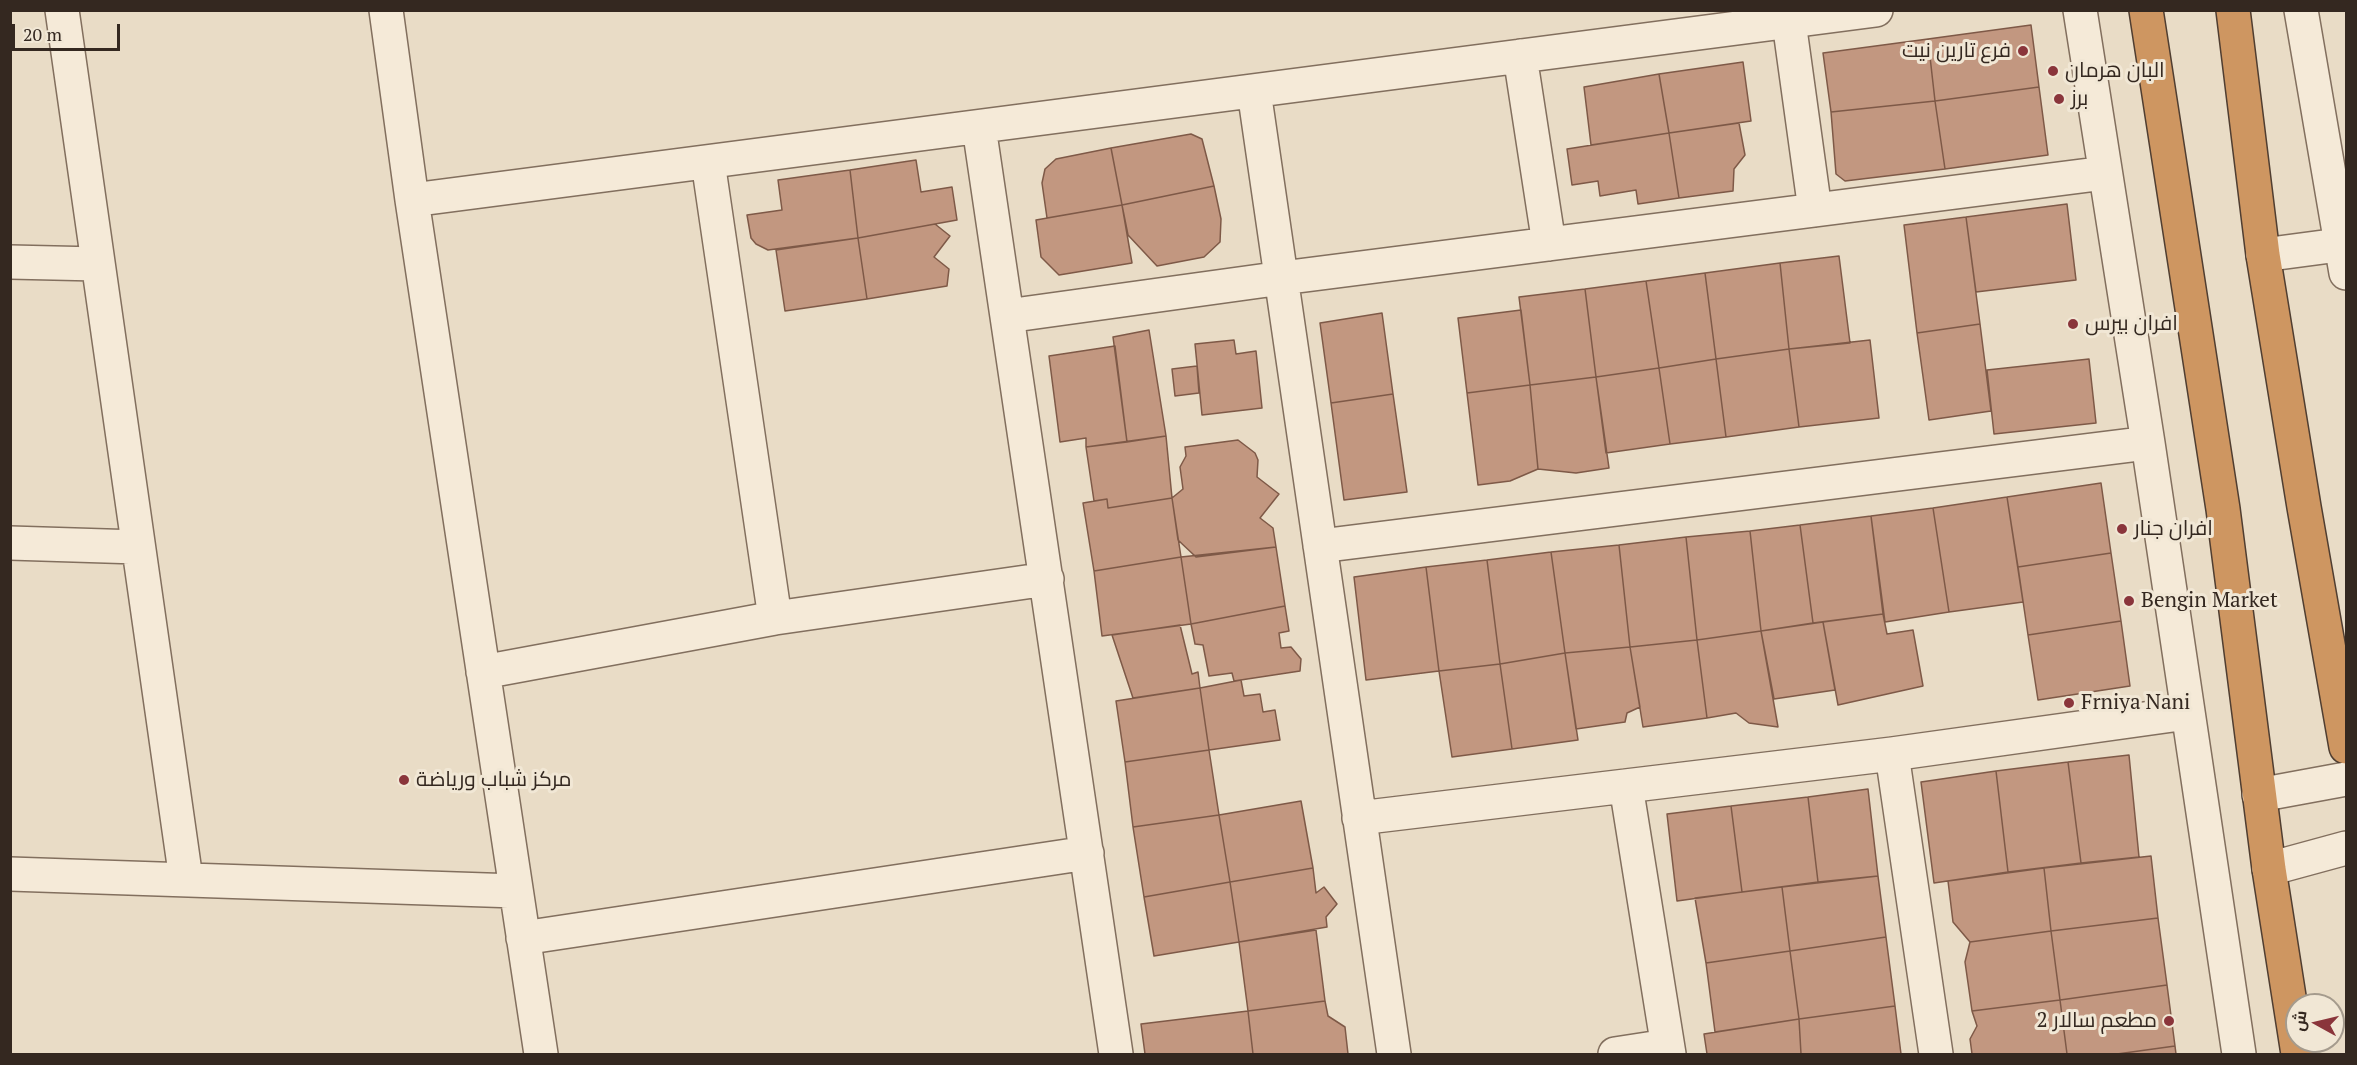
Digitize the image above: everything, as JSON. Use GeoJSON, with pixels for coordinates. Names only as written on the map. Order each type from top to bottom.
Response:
{"type":"FeatureCollection","features":[{"type":"Feature","properties":{"kind":"highway"},"geometry":{"type":"LineString","coordinates":[[2146,10],[2223,509],[2269,869],[2298,1054]]}},
{"type":"Feature","properties":{"kind":"highway"},"geometry":{"type":"LineString","coordinates":[[2232,10],[2263,255],[2346,747]]}},
{"type":"Feature","properties":{"kind":"street"},"geometry":{"type":"LineString","coordinates":[[62,10],[186,879]]}},
{"type":"Feature","properties":{"kind":"street"},"geometry":{"type":"LineString","coordinates":[[386,10],[412,200],[541,1054]]}},
{"type":"Feature","properties":{"kind":"street"},"geometry":{"type":"LineString","coordinates":[[412,200],[1876,10]]}},
{"type":"Feature","properties":{"kind":"street"},"geometry":{"type":"LineString","coordinates":[[2080,10],[2148,443],[2239,1054]]}},
{"type":"Feature","properties":{"kind":"street"},"geometry":{"type":"LineString","coordinates":[[2263,255],[2345,254],[2301,10]]}},
{"type":"Feature","properties":{"kind":"street"},"geometry":{"type":"LineString","coordinates":[[1789,22],[1815,210]]}},
{"type":"Feature","properties":{"kind":"street"},"geometry":{"type":"LineString","coordinates":[[1520,57],[1549,244]]}},
{"type":"Feature","properties":{"kind":"street"},"geometry":{"type":"LineString","coordinates":[[1254,91],[1394,1054]]}},
{"type":"Feature","properties":{"kind":"street"},"geometry":{"type":"LineString","coordinates":[[979,127],[1116,1054]]}},
{"type":"Feature","properties":{"kind":"street"},"geometry":{"type":"LineString","coordinates":[[708,162],[775,618]]}},
{"type":"Feature","properties":{"kind":"street"},"geometry":{"type":"LineString","coordinates":[[1007,316],[1282,278],[2105,173]]}},
{"type":"Feature","properties":{"kind":"street"},"geometry":{"type":"LineString","coordinates":[[10,262],[98,264]]}},
{"type":"Feature","properties":{"kind":"street"},"geometry":{"type":"LineString","coordinates":[[1320,546],[2148,443]]}},
{"type":"Feature","properties":{"kind":"street"},"geometry":{"type":"LineString","coordinates":[[10,543],[138,547]]}},
{"type":"Feature","properties":{"kind":"street"},"geometry":{"type":"LineString","coordinates":[[483,672],[775,618],[1047,579]]}},
{"type":"Feature","properties":{"kind":"street"},"geometry":{"type":"LineString","coordinates":[[1359,818],[1892,754],[2187,713]]}},
{"type":"Feature","properties":{"kind":"street"},"geometry":{"type":"LineString","coordinates":[[1892,754],[1936,1054]]}},
{"type":"Feature","properties":{"kind":"street"},"geometry":{"type":"LineString","coordinates":[[2259,795],[2346,779]]}},
{"type":"Feature","properties":{"kind":"street"},"geometry":{"type":"LineString","coordinates":[[1615,1054],[1668,1050],[1626,786]]}},
{"type":"Feature","properties":{"kind":"street"},"geometry":{"type":"LineString","coordinates":[[2269,869],[2346,848]]}},
{"type":"Feature","properties":{"kind":"street"},"geometry":{"type":"LineString","coordinates":[[523,938],[1087,853]]}},
{"type":"Feature","properties":{"kind":"street"},"geometry":{"type":"LineString","coordinates":[[10,873],[516,891]]}},
{"type":"Feature","properties":{"kind":"building"},"geometry":{"type":"Polygon","coordinates":[[[2031,25],[2039,87],[1935,101],[1928,39],[2031,25]]]}},
{"type":"Feature","properties":{"kind":"building"},"geometry":{"type":"Polygon","coordinates":[[[1928,39],[1935,101],[1831,112],[1823,53],[1928,39]]]}},
{"type":"Feature","properties":{"kind":"building"},"geometry":{"type":"Polygon","coordinates":[[[1743,62],[1751,121],[1669,133],[1659,74],[1743,62]]]}},
{"type":"Feature","properties":{"kind":"building"},"geometry":{"type":"Polygon","coordinates":[[[1659,74],[1669,133],[1591,145],[1584,87],[1659,74]]]}},
{"type":"Feature","properties":{"kind":"building"},"geometry":{"type":"Polygon","coordinates":[[[2039,87],[2048,155],[1945,169],[1935,101],[2039,87]]]}},
{"type":"Feature","properties":{"kind":"building"},"geometry":{"type":"Polygon","coordinates":[[[1935,101],[1945,169],[1845,181],[1836,174],[1831,112],[1935,101]]]}},
{"type":"Feature","properties":{"kind":"building"},"geometry":{"type":"Polygon","coordinates":[[[1739,123],[1745,155],[1734,169],[1733,191],[1679,198],[1669,133],[1739,123]]]}},
{"type":"Feature","properties":{"kind":"building"},"geometry":{"type":"Polygon","coordinates":[[[1669,133],[1679,198],[1638,204],[1636,190],[1600,196],[1598,181],[1572,185],[1567,149],[1669,133]]]}},
{"type":"Feature","properties":{"kind":"building"},"geometry":{"type":"Polygon","coordinates":[[[1191,134],[1202,139],[1214,186],[1122,205],[1111,148],[1191,134]]]}},
{"type":"Feature","properties":{"kind":"building"},"geometry":{"type":"Polygon","coordinates":[[[1111,148],[1122,205],[1047,218],[1042,183],[1045,169],[1056,159],[1111,148]]]}},
{"type":"Feature","properties":{"kind":"building"},"geometry":{"type":"Polygon","coordinates":[[[916,160],[921,192],[952,187],[957,220],[858,238],[850,170],[916,160]]]}},
{"type":"Feature","properties":{"kind":"building"},"geometry":{"type":"Polygon","coordinates":[[[850,170],[858,238],[768,250],[756,244],[751,238],[747,215],[782,210],[778,180],[850,170]]]}},
{"type":"Feature","properties":{"kind":"building"},"geometry":{"type":"Polygon","coordinates":[[[1214,186],[1221,219],[1220,242],[1204,257],[1157,266],[1128,235],[1122,205],[1214,186]]]}},
{"type":"Feature","properties":{"kind":"building"},"geometry":{"type":"Polygon","coordinates":[[[2067,204],[2076,280],[1976,292],[1966,217],[2067,204]]]}},
{"type":"Feature","properties":{"kind":"building"},"geometry":{"type":"Polygon","coordinates":[[[1122,205],[1132,263],[1059,275],[1041,257],[1036,220],[1122,205]]]}},
{"type":"Feature","properties":{"kind":"building"},"geometry":{"type":"Polygon","coordinates":[[[1966,217],[1980,324],[1917,333],[1904,225],[1966,217]]]}},
{"type":"Feature","properties":{"kind":"building"},"geometry":{"type":"Polygon","coordinates":[[[935,224],[950,236],[934,257],[949,269],[947,286],[867,299],[858,238],[935,224]]]}},
{"type":"Feature","properties":{"kind":"building"},"geometry":{"type":"Polygon","coordinates":[[[858,238],[867,299],[785,311],[776,250],[858,238]]]}},
{"type":"Feature","properties":{"kind":"building"},"geometry":{"type":"Polygon","coordinates":[[[1839,256],[1850,343],[1789,349],[1780,263],[1839,256]]]}},
{"type":"Feature","properties":{"kind":"building"},"geometry":{"type":"Polygon","coordinates":[[[1780,263],[1789,349],[1716,359],[1705,273],[1780,263]]]}},
{"type":"Feature","properties":{"kind":"building"},"geometry":{"type":"Polygon","coordinates":[[[1705,273],[1716,359],[1659,368],[1646,281],[1705,273]]]}},
{"type":"Feature","properties":{"kind":"building"},"geometry":{"type":"Polygon","coordinates":[[[1646,281],[1659,368],[1596,377],[1585,289],[1646,281]]]}},
{"type":"Feature","properties":{"kind":"building"},"geometry":{"type":"Polygon","coordinates":[[[1585,289],[1596,377],[1530,385],[1519,297],[1585,289]]]}},
{"type":"Feature","properties":{"kind":"building"},"geometry":{"type":"Polygon","coordinates":[[[1521,310],[1530,385],[1467,393],[1458,318],[1521,310]]]}},
{"type":"Feature","properties":{"kind":"building"},"geometry":{"type":"Polygon","coordinates":[[[1382,313],[1393,394],[1331,403],[1320,323],[1382,313]]]}},
{"type":"Feature","properties":{"kind":"building"},"geometry":{"type":"Polygon","coordinates":[[[1980,324],[1991,411],[1929,420],[1917,333],[1980,324]]]}},
{"type":"Feature","properties":{"kind":"building"},"geometry":{"type":"Polygon","coordinates":[[[1149,330],[1166,436],[1127,442],[1113,337],[1149,330]]]}},
{"type":"Feature","properties":{"kind":"building"},"geometry":{"type":"Polygon","coordinates":[[[1234,340],[1236,354],[1256,351],[1262,408],[1202,415],[1195,344],[1234,340]]]}},
{"type":"Feature","properties":{"kind":"building"},"geometry":{"type":"Polygon","coordinates":[[[1870,340],[1879,418],[1799,427],[1789,349],[1870,340]]]}},
{"type":"Feature","properties":{"kind":"building"},"geometry":{"type":"Polygon","coordinates":[[[1115,346],[1127,442],[1086,447],[1086,438],[1060,442],[1049,356],[1115,346]]]}},
{"type":"Feature","properties":{"kind":"building"},"geometry":{"type":"Polygon","coordinates":[[[1789,349],[1799,427],[1726,437],[1716,359],[1789,349]]]}},
{"type":"Feature","properties":{"kind":"building"},"geometry":{"type":"Polygon","coordinates":[[[1716,359],[1726,437],[1670,444],[1659,368],[1716,359]]]}},
{"type":"Feature","properties":{"kind":"building"},"geometry":{"type":"Polygon","coordinates":[[[2089,359],[2096,423],[1994,434],[1987,370],[2089,359]]]}},
{"type":"Feature","properties":{"kind":"building"},"geometry":{"type":"Polygon","coordinates":[[[1197,366],[1199,393],[1175,396],[1172,369],[1197,366]]]}},
{"type":"Feature","properties":{"kind":"building"},"geometry":{"type":"Polygon","coordinates":[[[1659,368],[1670,444],[1606,453],[1596,377],[1659,368]]]}},
{"type":"Feature","properties":{"kind":"building"},"geometry":{"type":"Polygon","coordinates":[[[1596,377],[1609,468],[1576,473],[1538,469],[1530,385],[1596,377]]]}},
{"type":"Feature","properties":{"kind":"building"},"geometry":{"type":"Polygon","coordinates":[[[1530,385],[1538,469],[1510,481],[1478,485],[1467,393],[1530,385]]]}},
{"type":"Feature","properties":{"kind":"building"},"geometry":{"type":"Polygon","coordinates":[[[1393,394],[1407,492],[1344,500],[1331,403],[1393,394]]]}},
{"type":"Feature","properties":{"kind":"building"},"geometry":{"type":"Polygon","coordinates":[[[1166,436],[1172,498],[1108,508],[1107,499],[1094,501],[1086,447],[1166,436]]]}},
{"type":"Feature","properties":{"kind":"building"},"geometry":{"type":"Polygon","coordinates":[[[1238,440],[1255,453],[1258,460],[1257,477],[1279,494],[1260,518],[1273,528],[1276,547],[1196,557],[1178,540],[1172,498],[1183,489],[1180,467],[1186,456],[1185,447],[1238,440]]]}},
{"type":"Feature","properties":{"kind":"building"},"geometry":{"type":"Polygon","coordinates":[[[2101,483],[2111,553],[2018,567],[2007,497],[2101,483]]]}},
{"type":"Feature","properties":{"kind":"building"},"geometry":{"type":"Polygon","coordinates":[[[2007,497],[2023,602],[1949,612],[1933,508],[2007,497]]]}},
{"type":"Feature","properties":{"kind":"building"},"geometry":{"type":"Polygon","coordinates":[[[1172,498],[1181,557],[1094,571],[1083,503],[1107,499],[1108,508],[1172,498]]]}},
{"type":"Feature","properties":{"kind":"building"},"geometry":{"type":"Polygon","coordinates":[[[1933,508],[1949,612],[1885,622],[1871,516],[1933,508]]]}},
{"type":"Feature","properties":{"kind":"building"},"geometry":{"type":"Polygon","coordinates":[[[1871,516],[1883,614],[1813,623],[1800,525],[1871,516]]]}},
{"type":"Feature","properties":{"kind":"building"},"geometry":{"type":"Polygon","coordinates":[[[1800,525],[1813,623],[1761,631],[1750,531],[1800,525]]]}},
{"type":"Feature","properties":{"kind":"building"},"geometry":{"type":"Polygon","coordinates":[[[1750,531],[1761,631],[1697,640],[1686,537],[1750,531]]]}},
{"type":"Feature","properties":{"kind":"building"},"geometry":{"type":"Polygon","coordinates":[[[1686,537],[1697,640],[1630,647],[1619,545],[1686,537]]]}},
{"type":"Feature","properties":{"kind":"building"},"geometry":{"type":"Polygon","coordinates":[[[1619,545],[1630,647],[1565,653],[1551,552],[1619,545]]]}},
{"type":"Feature","properties":{"kind":"building"},"geometry":{"type":"Polygon","coordinates":[[[1276,547],[1285,606],[1191,624],[1181,557],[1276,547]]]}},
{"type":"Feature","properties":{"kind":"building"},"geometry":{"type":"Polygon","coordinates":[[[1551,552],[1565,653],[1500,664],[1487,560],[1551,552]]]}},
{"type":"Feature","properties":{"kind":"building"},"geometry":{"type":"Polygon","coordinates":[[[2111,553],[2121,621],[2028,635],[2018,567],[2111,553]]]}},
{"type":"Feature","properties":{"kind":"building"},"geometry":{"type":"Polygon","coordinates":[[[1181,557],[1191,624],[1102,636],[1094,571],[1181,557]]]}},
{"type":"Feature","properties":{"kind":"building"},"geometry":{"type":"Polygon","coordinates":[[[1487,560],[1500,664],[1439,671],[1426,567],[1487,560]]]}},
{"type":"Feature","properties":{"kind":"building"},"geometry":{"type":"Polygon","coordinates":[[[1426,567],[1439,671],[1366,680],[1354,577],[1426,567]]]}},
{"type":"Feature","properties":{"kind":"building"},"geometry":{"type":"Polygon","coordinates":[[[1285,606],[1289,631],[1279,633],[1281,648],[1291,647],[1301,659],[1300,671],[1234,681],[1232,673],[1209,676],[1203,645],[1195,644],[1191,624],[1285,606]]]}},
{"type":"Feature","properties":{"kind":"building"},"geometry":{"type":"Polygon","coordinates":[[[1883,614],[1887,634],[1913,630],[1923,686],[1838,705],[1823,622],[1883,614]]]}},
{"type":"Feature","properties":{"kind":"building"},"geometry":{"type":"Polygon","coordinates":[[[2121,621],[2130,686],[2038,700],[2028,635],[2121,621]]]}},
{"type":"Feature","properties":{"kind":"building"},"geometry":{"type":"Polygon","coordinates":[[[1823,622],[1835,690],[1774,699],[1761,631],[1823,622]]]}},
{"type":"Feature","properties":{"kind":"building"},"geometry":{"type":"Polygon","coordinates":[[[1180,625],[1192,674],[1198,672],[1200,688],[1133,698],[1112,635],[1180,625]]]}},
{"type":"Feature","properties":{"kind":"building"},"geometry":{"type":"Polygon","coordinates":[[[1761,631],[1778,727],[1749,723],[1736,713],[1707,718],[1697,640],[1761,631]]]}},
{"type":"Feature","properties":{"kind":"building"},"geometry":{"type":"Polygon","coordinates":[[[1697,640],[1707,718],[1643,727],[1630,647],[1697,640]]]}},
{"type":"Feature","properties":{"kind":"building"},"geometry":{"type":"Polygon","coordinates":[[[1630,647],[1640,707],[1627,713],[1625,722],[1576,729],[1565,653],[1630,647]]]}},
{"type":"Feature","properties":{"kind":"building"},"geometry":{"type":"Polygon","coordinates":[[[1565,653],[1578,740],[1512,749],[1500,664],[1565,653]]]}},
{"type":"Feature","properties":{"kind":"building"},"geometry":{"type":"Polygon","coordinates":[[[1500,664],[1512,749],[1452,757],[1439,671],[1500,664]]]}},
{"type":"Feature","properties":{"kind":"building"},"geometry":{"type":"Polygon","coordinates":[[[1241,680],[1244,696],[1260,694],[1263,712],[1275,710],[1280,740],[1209,750],[1200,688],[1241,680]]]}},
{"type":"Feature","properties":{"kind":"building"},"geometry":{"type":"Polygon","coordinates":[[[1200,688],[1209,750],[1125,762],[1116,701],[1200,688]]]}},
{"type":"Feature","properties":{"kind":"building"},"geometry":{"type":"Polygon","coordinates":[[[1209,750],[1219,815],[1133,827],[1125,762],[1209,750]]]}},
{"type":"Feature","properties":{"kind":"building"},"geometry":{"type":"Polygon","coordinates":[[[2129,755],[2139,857],[2081,863],[2068,762],[2129,755]]]}},
{"type":"Feature","properties":{"kind":"building"},"geometry":{"type":"Polygon","coordinates":[[[2068,762],[2081,863],[2008,872],[1996,771],[2068,762]]]}},
{"type":"Feature","properties":{"kind":"building"},"geometry":{"type":"Polygon","coordinates":[[[1996,771],[2008,872],[1934,883],[1921,782],[1996,771]]]}},
{"type":"Feature","properties":{"kind":"building"},"geometry":{"type":"Polygon","coordinates":[[[1868,789],[1878,876],[1818,882],[1808,797],[1868,789]]]}},
{"type":"Feature","properties":{"kind":"building"},"geometry":{"type":"Polygon","coordinates":[[[1808,797],[1818,882],[1742,892],[1731,806],[1808,797]]]}},
{"type":"Feature","properties":{"kind":"building"},"geometry":{"type":"Polygon","coordinates":[[[1301,801],[1313,868],[1230,882],[1219,815],[1301,801]]]}},
{"type":"Feature","properties":{"kind":"building"},"geometry":{"type":"Polygon","coordinates":[[[1731,806],[1742,892],[1677,901],[1667,814],[1731,806]]]}},
{"type":"Feature","properties":{"kind":"building"},"geometry":{"type":"Polygon","coordinates":[[[1219,815],[1230,882],[1144,897],[1133,827],[1219,815]]]}},
{"type":"Feature","properties":{"kind":"building"},"geometry":{"type":"Polygon","coordinates":[[[2151,856],[2158,918],[2051,931],[2044,868],[2151,856]]]}},
{"type":"Feature","properties":{"kind":"building"},"geometry":{"type":"Polygon","coordinates":[[[1313,868],[1316,893],[1324,887],[1337,904],[1326,917],[1327,927],[1239,942],[1230,882],[1313,868]]]}},
{"type":"Feature","properties":{"kind":"building"},"geometry":{"type":"Polygon","coordinates":[[[2044,868],[2051,931],[1970,942],[1953,922],[1948,881],[2044,868]]]}},
{"type":"Feature","properties":{"kind":"building"},"geometry":{"type":"Polygon","coordinates":[[[1878,876],[1886,937],[1790,951],[1782,887],[1878,876]]]}},
{"type":"Feature","properties":{"kind":"building"},"geometry":{"type":"Polygon","coordinates":[[[1230,882],[1239,942],[1154,956],[1144,897],[1230,882]]]}},
{"type":"Feature","properties":{"kind":"building"},"geometry":{"type":"Polygon","coordinates":[[[1782,887],[1790,951],[1706,963],[1695,898],[1782,887]]]}},
{"type":"Feature","properties":{"kind":"building"},"geometry":{"type":"Polygon","coordinates":[[[2158,918],[2167,985],[2060,1000],[2051,931],[2158,918]]]}},
{"type":"Feature","properties":{"kind":"building"},"geometry":{"type":"Polygon","coordinates":[[[1316,930],[1325,1001],[1248,1011],[1239,942],[1316,930]]]}},
{"type":"Feature","properties":{"kind":"building"},"geometry":{"type":"Polygon","coordinates":[[[2051,931],[2060,1000],[1972,1011],[1965,962],[1970,942],[2051,931]]]}},
{"type":"Feature","properties":{"kind":"building"},"geometry":{"type":"Polygon","coordinates":[[[1886,937],[1895,1006],[1799,1019],[1790,951],[1886,937]]]}},
{"type":"Feature","properties":{"kind":"building"},"geometry":{"type":"Polygon","coordinates":[[[1790,951],[1799,1019],[1715,1032],[1706,963],[1790,951]]]}},
{"type":"Feature","properties":{"kind":"building"},"geometry":{"type":"Polygon","coordinates":[[[2167,985],[2175,1046],[2117,1054],[2067,1054],[2060,1000],[2167,985]]]}},
{"type":"Feature","properties":{"kind":"building"},"geometry":{"type":"Polygon","coordinates":[[[2060,1000],[2067,1054],[1972,1054],[1970,1039],[1977,1026],[1972,1011],[2060,1000]]]}},
{"type":"Feature","properties":{"kind":"building"},"geometry":{"type":"Polygon","coordinates":[[[1325,1001],[1328,1016],[1345,1027],[1348,1054],[1253,1054],[1248,1011],[1325,1001]]]}},
{"type":"Feature","properties":{"kind":"building"},"geometry":{"type":"Polygon","coordinates":[[[1895,1006],[1901,1054],[1801,1054],[1799,1019],[1895,1006]]]}},
{"type":"Feature","properties":{"kind":"building"},"geometry":{"type":"Polygon","coordinates":[[[1248,1011],[1253,1054],[1145,1054],[1141,1024],[1248,1011]]]}},
{"type":"Feature","properties":{"kind":"building"},"geometry":{"type":"Polygon","coordinates":[[[1799,1019],[1801,1054],[1707,1054],[1704,1034],[1799,1019]]]}},
{"type":"Feature","properties":{"kind":"building"},"geometry":{"type":"Polygon","coordinates":[[[2175,1046],[2176,1054],[2117,1054],[2175,1046]]]}},
{"type":"Feature","properties":{"kind":"place","name":"فرع تارين نيت"},"geometry":{"type":"Point","coordinates":[2023,51]}},
{"type":"Feature","properties":{"kind":"place","name":"البان هرمان"},"geometry":{"type":"Point","coordinates":[2053,71]}},
{"type":"Feature","properties":{"kind":"place","name":"برز"},"geometry":{"type":"Point","coordinates":[2059,99]}},
{"type":"Feature","properties":{"kind":"place","name":"افران بيرس"},"geometry":{"type":"Point","coordinates":[2073,324]}},
{"type":"Feature","properties":{"kind":"place","name":"افران جنار"},"geometry":{"type":"Point","coordinates":[2122,529]}},
{"type":"Feature","properties":{"kind":"place","name":"Bengin Market"},"geometry":{"type":"Point","coordinates":[2129,601]}},
{"type":"Feature","properties":{"kind":"place","name":"Frniya Nani"},"geometry":{"type":"Point","coordinates":[2069,703]}},
{"type":"Feature","properties":{"kind":"place","name":"مركز شباب ورياضة"},"geometry":{"type":"Point","coordinates":[404,780]}},
{"type":"Feature","properties":{"kind":"place","name":"مطعم سالار 2"},"geometry":{"type":"Point","coordinates":[2169,1021]}}]}
